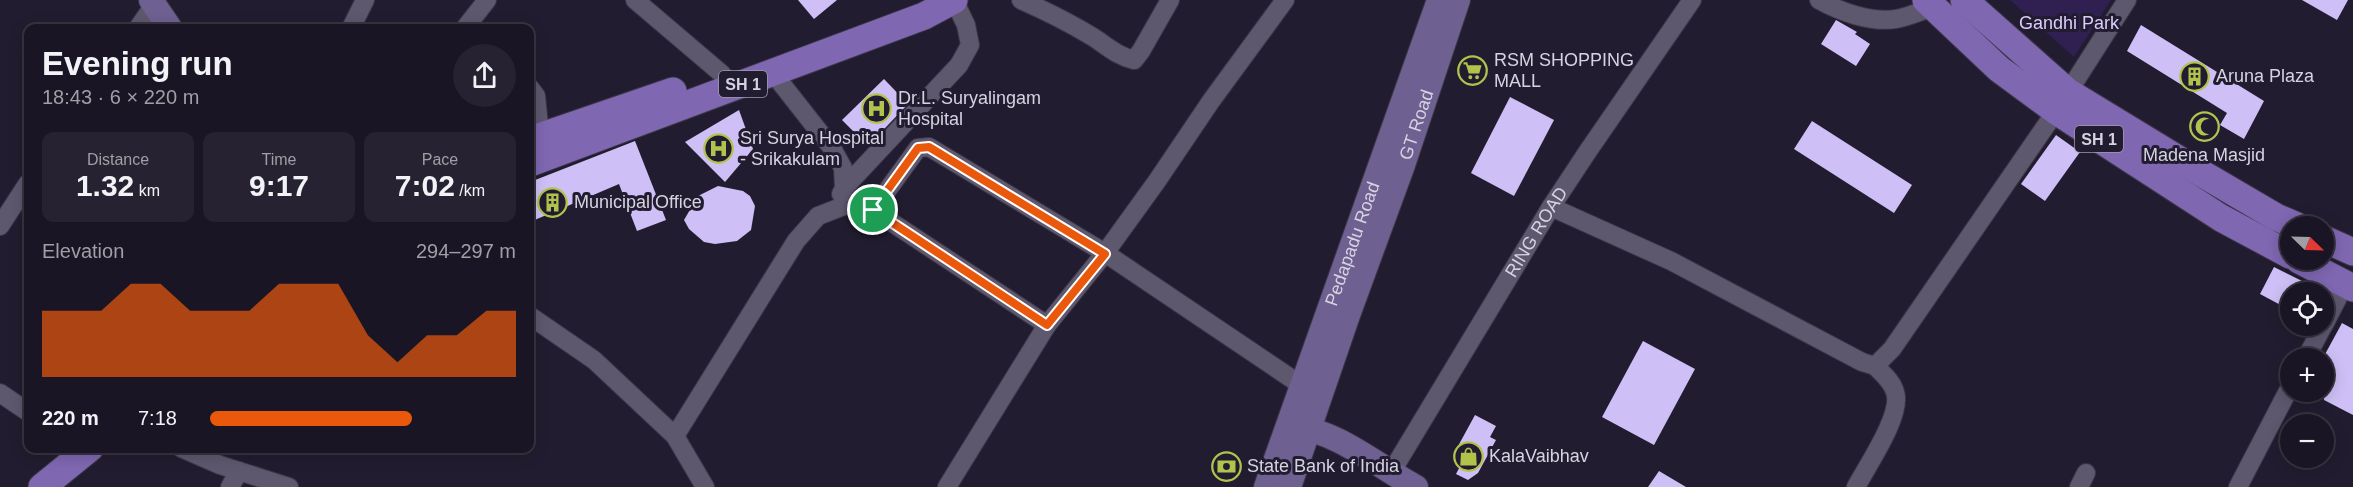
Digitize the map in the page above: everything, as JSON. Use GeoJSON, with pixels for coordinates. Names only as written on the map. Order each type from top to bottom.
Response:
{"type":"FeatureCollection","features":[{"type":"Feature","properties":{"kind":"main road","name":"SH 1"},"geometry":{"type":"LineString","coordinates":[[535,138],[722,74],[921,0]]}},
{"type":"Feature","properties":{"kind":"main road","name":"SH 1"},"geometry":{"type":"LineString","coordinates":[[534,162],[924,16],[954,0]]}},
{"type":"Feature","properties":{"kind":"main road","name":"Pedapadu Road"},"geometry":{"type":"LineString","coordinates":[[1266,487],[1297,428],[1302,385],[1344,273],[1439,0]]}},
{"type":"Feature","properties":{"kind":"main road","name":"GT Road"},"geometry":{"type":"LineString","coordinates":[[1289,487],[1297,428],[1402,165],[1458,0]]}},
{"type":"Feature","properties":{"kind":"main road","name":"SH 1"},"geometry":{"type":"LineString","coordinates":[[1964,0],[2062,102],[2221,218],[2280,250]]}},
{"type":"Feature","properties":{"kind":"main road"},"geometry":{"type":"LineString","coordinates":[[153,3],[167,24]]}},
{"type":"Feature","properties":{"kind":"main road","name":"SH 1"},"geometry":{"type":"LineString","coordinates":[[1929,4],[1999,69],[2201,173],[2280,219]]}},
{"type":"Feature","properties":{"kind":"main road"},"geometry":{"type":"LineString","coordinates":[[2334,243],[2353,252]]}},
{"type":"Feature","properties":{"kind":"main road"},"geometry":{"type":"LineString","coordinates":[[2318,270],[2349,286]]}},
{"type":"Feature","properties":{"kind":"main road"},"geometry":{"type":"LineString","coordinates":[[1297,428],[1403,482]]}},
{"type":"Feature","properties":{"kind":"main road"},"geometry":{"type":"LineString","coordinates":[[42,487],[82,453]]}},
{"type":"Feature","properties":{"kind":"street"},"geometry":{"type":"LineString","coordinates":[[353,24],[365,0]]}},
{"type":"Feature","properties":{"kind":"street"},"geometry":{"type":"LineString","coordinates":[[475,24],[487,0]]}},
{"type":"Feature","properties":{"kind":"street"},"geometry":{"type":"LineString","coordinates":[[635,0],[722,74]]}},
{"type":"Feature","properties":{"kind":"street"},"geometry":{"type":"LineString","coordinates":[[835,210],[844,188],[959,65],[970,45],[966,25],[954,0]]}},
{"type":"Feature","properties":{"kind":"street"},"geometry":{"type":"LineString","coordinates":[[1021,0],[1047,11],[1094,38],[1121,57],[1134,60],[1142,51],[1170,0]]}},
{"type":"Feature","properties":{"kind":"street"},"geometry":{"type":"LineString","coordinates":[[947,487],[1047,325],[1105,254],[1211,101],[1285,0]]}},
{"type":"Feature","properties":{"kind":"street","name":"RING ROAD"},"geometry":{"type":"LineString","coordinates":[[1403,482],[1551,207],[1692,0]]}},
{"type":"Feature","properties":{"kind":"street"},"geometry":{"type":"LineString","coordinates":[[1819,0],[1837,10],[1868,17],[1896,19],[1929,4]]}},
{"type":"Feature","properties":{"kind":"street"},"geometry":{"type":"LineString","coordinates":[[1875,366],[1892,349],[2062,102],[2127,0]]}},
{"type":"Feature","properties":{"kind":"street"},"geometry":{"type":"LineString","coordinates":[[140,24],[153,3]]}},
{"type":"Feature","properties":{"kind":"street"},"geometry":{"type":"LineString","coordinates":[[773,73],[832,148],[843,168],[844,188]]}},
{"type":"Feature","properties":{"kind":"street"},"geometry":{"type":"LineString","coordinates":[[534,93],[536,96],[535,138]]}},
{"type":"Feature","properties":{"kind":"street"},"geometry":{"type":"LineString","coordinates":[[873,210],[918,148],[929,147],[1105,254],[1302,385]]}},
{"type":"Feature","properties":{"kind":"street"},"geometry":{"type":"LineString","coordinates":[[0,226],[24,189]]}},
{"type":"Feature","properties":{"kind":"street"},"geometry":{"type":"LineString","coordinates":[[675,436],[796,241],[818,216],[854,202],[873,210],[1047,325]]}},
{"type":"Feature","properties":{"kind":"street"},"geometry":{"type":"LineString","coordinates":[[1551,207],[1671,261],[1862,362],[1875,366],[1891,383],[1896,394],[1896,406],[1891,422],[1856,487]]}},
{"type":"Feature","properties":{"kind":"street"},"geometry":{"type":"LineString","coordinates":[[2334,308],[2349,286]]}},
{"type":"Feature","properties":{"kind":"street"},"geometry":{"type":"LineString","coordinates":[[534,319],[594,360],[675,436],[705,487]]}},
{"type":"Feature","properties":{"kind":"street"},"geometry":{"type":"LineString","coordinates":[[0,393],[24,408]]}},
{"type":"Feature","properties":{"kind":"street"},"geometry":{"type":"LineString","coordinates":[[2238,487],[2282,402]]}},
{"type":"Feature","properties":{"kind":"street"},"geometry":{"type":"LineString","coordinates":[[193,453],[220,465],[235,479],[289,487]]}},
{"type":"Feature","properties":{"kind":"green space","name":"Gandhi Park"},"geometry":{"type":"Polygon","coordinates":[[[2010,0],[2111,0],[2074,57],[2010,0]]]}},
{"type":"Feature","properties":{"kind":"building"},"geometry":{"type":"Polygon","coordinates":[[[798,0],[837,0],[814,19],[798,0]]]}},
{"type":"Feature","properties":{"kind":"building"},"geometry":{"type":"Polygon","coordinates":[[[2302,0],[2348,0],[2337,20],[2302,0]]]}},
{"type":"Feature","properties":{"kind":"building"},"geometry":{"type":"Polygon","coordinates":[[[1836,20],[1857,32],[1855,34],[1870,44],[1856,66],[1821,44],[1836,20]]]}},
{"type":"Feature","properties":{"kind":"building","name":"Aruna Plaza"},"geometry":{"type":"Polygon","coordinates":[[[2141,25],[2264,101],[2244,139],[2220,125],[2227,113],[2127,51],[2141,25]]]}},
{"type":"Feature","properties":{"kind":"building"},"geometry":{"type":"Polygon","coordinates":[[[884,79],[908,104],[868,146],[842,120],[884,79]]]}},
{"type":"Feature","properties":{"kind":"building"},"geometry":{"type":"Polygon","coordinates":[[[1510,97],[1554,120],[1514,196],[1471,173],[1510,97]]]}},
{"type":"Feature","properties":{"kind":"building"},"geometry":{"type":"Polygon","coordinates":[[[739,110],[753,149],[725,182],[685,142],[739,110]]]}},
{"type":"Feature","properties":{"kind":"building"},"geometry":{"type":"Polygon","coordinates":[[[1812,121],[1912,185],[1894,213],[1794,149],[1812,121]]]}},
{"type":"Feature","properties":{"kind":"building"},"geometry":{"type":"Polygon","coordinates":[[[2056,135],[2080,152],[2045,201],[2021,184],[2056,135]]]}},
{"type":"Feature","properties":{"kind":"building","name":"Municipal Office"},"geometry":{"type":"Polygon","coordinates":[[[635,141],[666,220],[637,231],[619,184],[534,220],[534,180],[635,141]]]}},
{"type":"Feature","properties":{"kind":"building"},"geometry":{"type":"Polygon","coordinates":[[[718,186],[743,191],[750,196],[755,206],[751,230],[737,241],[715,244],[704,242],[689,229],[684,220],[698,196],[718,186]]]}},
{"type":"Feature","properties":{"kind":"building"},"geometry":{"type":"Polygon","coordinates":[[[2274,267],[2304,282],[2280,282],[2280,305],[2260,294],[2274,267]]]}},
{"type":"Feature","properties":{"kind":"building"},"geometry":{"type":"Polygon","coordinates":[[[2342,323],[2353,329],[2353,415],[2328,402],[2334,402],[2334,348],[2328,348],[2342,323]]]}},
{"type":"Feature","properties":{"kind":"building"},"geometry":{"type":"Polygon","coordinates":[[[1643,341],[1695,369],[1654,445],[1602,417],[1643,341]]]}},
{"type":"Feature","properties":{"kind":"building"},"geometry":{"type":"Polygon","coordinates":[[[1475,415],[1496,426],[1490,437],[1496,440],[1478,473],[1468,480],[1456,474],[1467,453],[1457,448],[1475,415]]]}},
{"type":"Feature","properties":{"kind":"building"},"geometry":{"type":"Polygon","coordinates":[[[1659,471],[1686,487],[1648,487],[1659,471]]]}},
{"type":"Feature","properties":{"kind":"place","name":"RSM SHOPPING MALL"},"geometry":{"type":"Point","coordinates":[1473,70]}},
{"type":"Feature","properties":{"kind":"place","name":"Aruna Plaza"},"geometry":{"type":"Point","coordinates":[2195,76]}},
{"type":"Feature","properties":{"kind":"place","name":"Dr.L. Suryalingam Hospital"},"geometry":{"type":"Point","coordinates":[877,108]}},
{"type":"Feature","properties":{"kind":"place","name":"Madena Masjid"},"geometry":{"type":"Point","coordinates":[2204,126]}},
{"type":"Feature","properties":{"kind":"place","name":"Sri Surya Hospital - Srikakulam"},"geometry":{"type":"Point","coordinates":[719,148]}},
{"type":"Feature","properties":{"kind":"place","name":"Municipal Office"},"geometry":{"type":"Point","coordinates":[553,202]}},
{"type":"Feature","properties":{"kind":"place","name":"KalaVaibhav"},"geometry":{"type":"Point","coordinates":[1468,456]}},
{"type":"Feature","properties":{"kind":"place","name":"State Bank of India"},"geometry":{"type":"Point","coordinates":[1226,466]}},
{"type":"Feature","properties":{"kind":"route"},"geometry":{"type":"LineString","coordinates":[[929,147],[1105,254],[1047,325],[873,210],[918,148],[929,147]]}}]}
